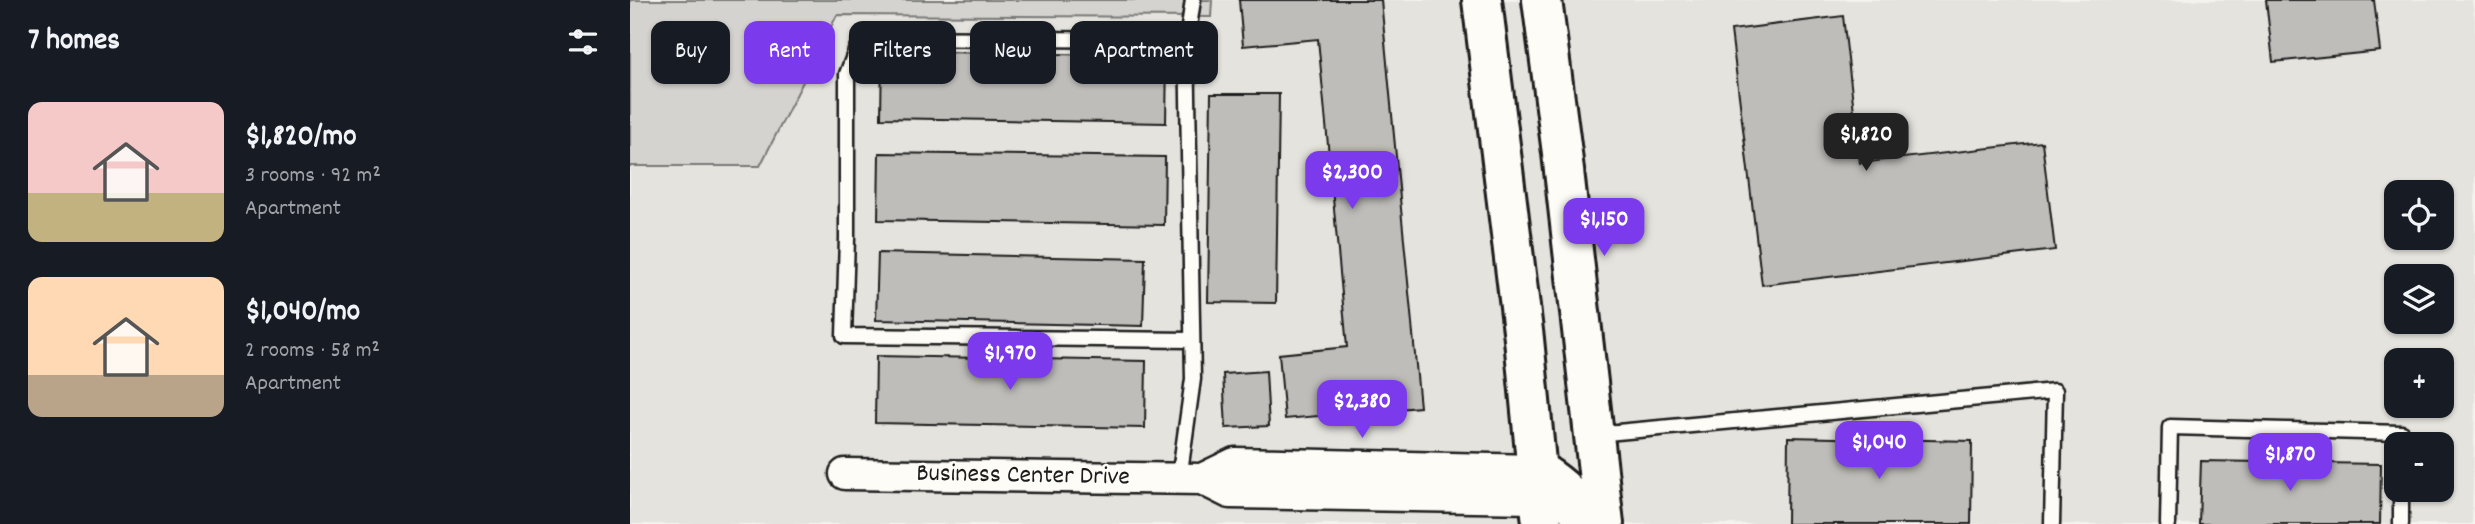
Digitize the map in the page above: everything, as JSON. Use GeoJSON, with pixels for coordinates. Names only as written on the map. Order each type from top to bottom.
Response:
{"type":"FeatureCollection","features":[{"type":"Feature","properties":{"kind":"street"},"geometry":{"type":"LineString","coordinates":[[1482,0],[1522,325],[1539,497],[1566,489],[1582,524]]}},
{"type":"Feature","properties":{"kind":"street"},"geometry":{"type":"LineString","coordinates":[[1542,0],[1604,524]]}},
{"type":"Feature","properties":{"kind":"street","name":"Business Center Drive"},"geometry":{"type":"LineString","coordinates":[[845,474],[1191,479],[1235,463],[1539,497]]}},
{"type":"Feature","properties":{"kind":"lane"},"geometry":{"type":"LineString","coordinates":[[1190,21],[1193,0]]}},
{"type":"Feature","properties":{"kind":"lane"},"geometry":{"type":"LineString","coordinates":[[1070,39],[861,38],[847,74],[844,336],[1192,340]]}},
{"type":"Feature","properties":{"kind":"lane"},"geometry":{"type":"LineString","coordinates":[[1188,84],[1193,379],[1191,479]]}},
{"type":"Feature","properties":{"kind":"lane"},"geometry":{"type":"LineString","coordinates":[[1595,435],[2055,391],[2052,524]]}},
{"type":"Feature","properties":{"kind":"lane"},"geometry":{"type":"LineString","coordinates":[[2168,524],[2170,427],[2384,433]]}},
{"type":"Feature","properties":{"kind":"lane"},"geometry":{"type":"LineString","coordinates":[[2401,502],[2401,524]]}},
{"type":"Feature","properties":{"kind":"shaded area"},"geometry":{"type":"Polygon","coordinates":[[[630,0],[1212,0],[1211,17],[837,15],[834,21],[744,21],[744,84],[802,84],[760,166],[630,166],[630,0]]]}},
{"type":"Feature","properties":{"kind":"shaded area"},"geometry":{"type":"Polygon","coordinates":[[[1212,0],[1468,0],[1522,454],[1236,447],[1202,463],[1196,459],[1194,464],[832,459],[831,489],[1193,494],[1196,499],[1202,496],[1230,509],[1527,513],[1528,524],[630,524],[630,166],[760,166],[802,84],[835,84],[834,21],[837,15],[1210,17],[1212,0]]]}},
{"type":"Feature","properties":{"kind":"shaded area"},"geometry":{"type":"Polygon","coordinates":[[[1495,0],[1528,0],[1588,501],[1551,461],[1495,0]]]}},
{"type":"Feature","properties":{"kind":"shaded area"},"geometry":{"type":"Polygon","coordinates":[[[1556,0],[2472,0],[2475,20],[2475,398],[2472,524],[1617,524],[1556,0]]]}},
{"type":"Feature","properties":{"kind":"building"},"geometry":{"type":"Polygon","coordinates":[[[1239,0],[1381,0],[1420,407],[1285,419],[1279,354],[1347,347],[1318,39],[1243,46],[1239,0]]]}},
{"type":"Feature","properties":{"kind":"building"},"geometry":{"type":"Polygon","coordinates":[[[2266,0],[2374,0],[2380,51],[2273,62],[2266,0]]]}},
{"type":"Feature","properties":{"kind":"building"},"geometry":{"type":"Polygon","coordinates":[[[1843,16],[1860,163],[2042,142],[2055,250],[1762,285],[1731,30],[1843,16]]]}},
{"type":"Feature","properties":{"kind":"building"},"geometry":{"type":"Polygon","coordinates":[[[956,52],[970,53],[970,84],[1056,84],[1056,54],[1070,54],[1070,84],[1167,84],[1166,123],[881,118],[882,84],[956,84],[956,52]]]}},
{"type":"Feature","properties":{"kind":"building"},"geometry":{"type":"Polygon","coordinates":[[[1211,94],[1279,94],[1276,303],[1208,302],[1211,94]]]}},
{"type":"Feature","properties":{"kind":"building"},"geometry":{"type":"Polygon","coordinates":[[[879,153],[1165,157],[1164,225],[878,220],[879,153]]]}},
{"type":"Feature","properties":{"kind":"building"},"geometry":{"type":"Polygon","coordinates":[[[878,253],[1145,259],[1143,326],[876,320],[878,253]]]}},
{"type":"Feature","properties":{"kind":"building"},"geometry":{"type":"Polygon","coordinates":[[[876,356],[1146,361],[1145,428],[875,423],[876,356]]]}},
{"type":"Feature","properties":{"kind":"building"},"geometry":{"type":"Polygon","coordinates":[[[1266,371],[1269,426],[1226,428],[1223,374],[1266,371]]]}},
{"type":"Feature","properties":{"kind":"building"},"geometry":{"type":"Polygon","coordinates":[[[1788,437],[1972,441],[1971,524],[1787,524],[1788,437]]]}},
{"type":"Feature","properties":{"kind":"building"},"geometry":{"type":"Polygon","coordinates":[[[2201,461],[2381,464],[2380,524],[2199,524],[2201,461]]]}}]}
